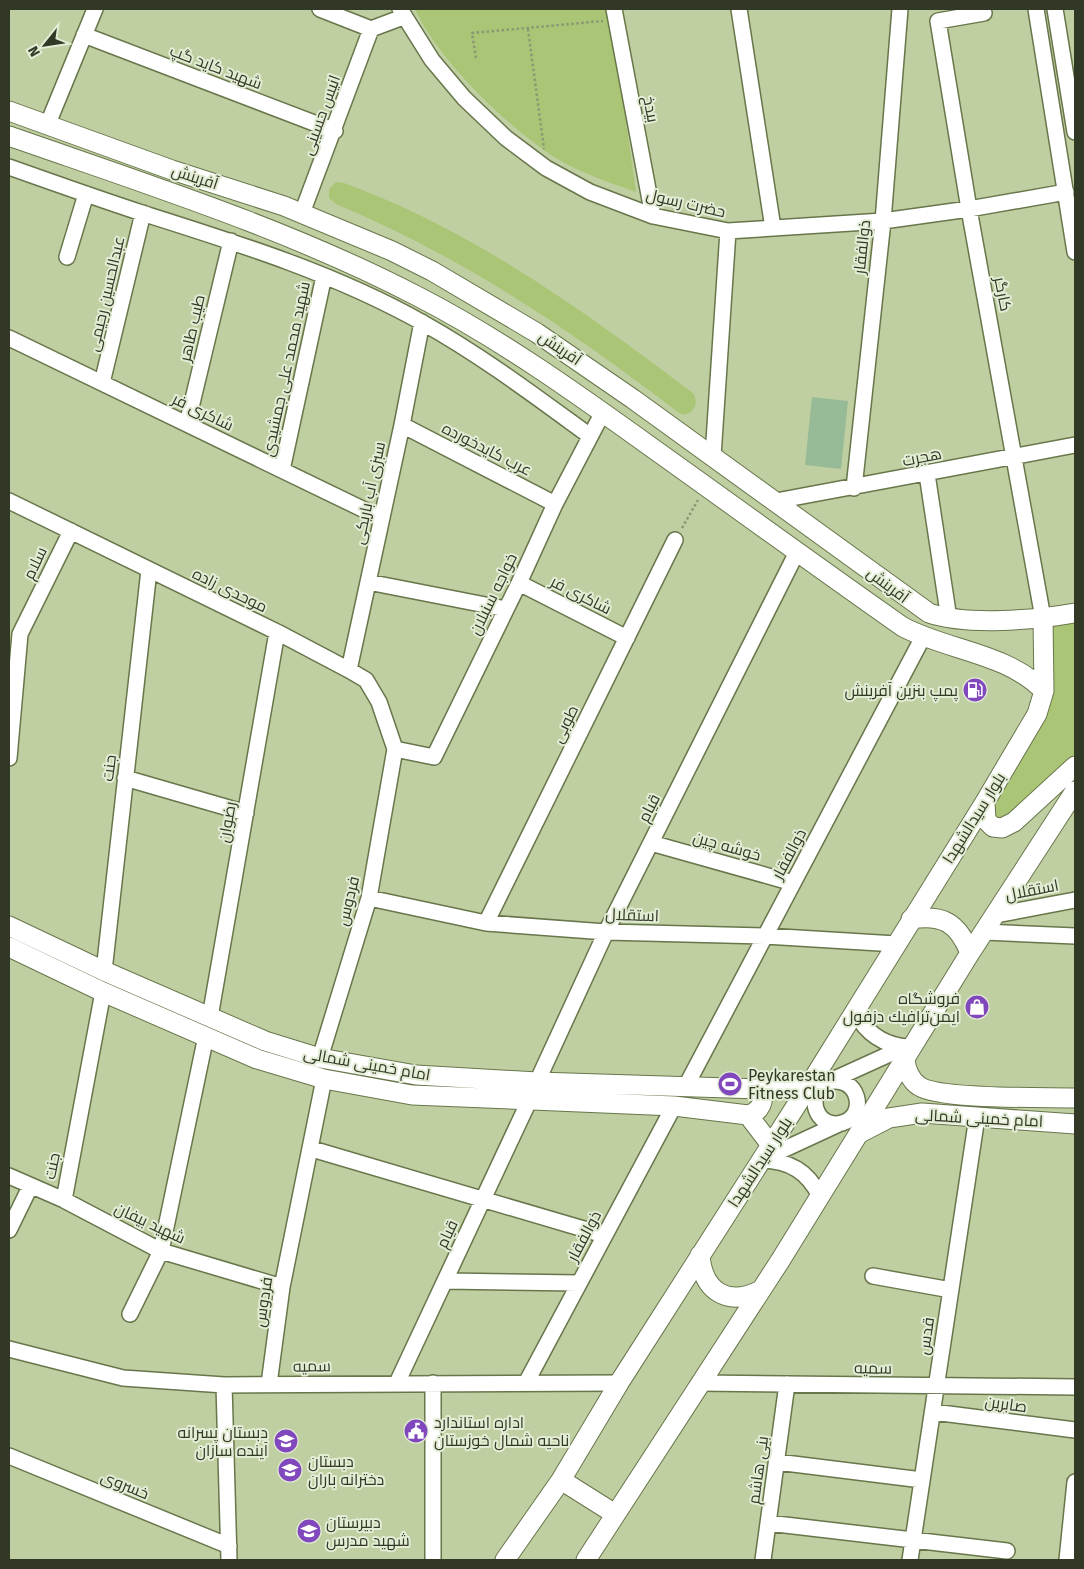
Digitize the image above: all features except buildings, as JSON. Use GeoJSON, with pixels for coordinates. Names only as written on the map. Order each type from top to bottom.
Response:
{"type":"FeatureCollection","features":[{"type":"Feature","properties":{"kind":"main road","name":"آفرینش"},"geometry":{"type":"LineString","coordinates":[[9,111],[47,126],[302,213],[392,251],[472,293],[537,333],[714,456],[929,613],[948,620],[1043,618],[1075,612]]}},
{"type":"Feature","properties":{"kind":"main road","name":"آفرینش"},"geometry":{"type":"LineString","coordinates":[[9,136],[263,227],[356,266],[418,296],[477,330],[603,412],[903,627],[923,637],[1011,667],[1028,676],[1044,691]]}},
{"type":"Feature","properties":{"kind":"main road"},"geometry":{"type":"LineString","coordinates":[[875,608],[890,586]]}},
{"type":"Feature","properties":{"kind":"main road","name":"بلوار سیدالشهدا"},"geometry":{"type":"LineString","coordinates":[[504,1560],[561,1480],[619,1383],[766,1153],[819,1083],[854,1012],[986,802],[1037,714],[1044,691],[1043,618]]}},
{"type":"Feature","properties":{"kind":"main road"},"geometry":{"type":"LineString","coordinates":[[986,802],[986,820],[993,827],[1002,828],[1014,822],[1075,766]]}},
{"type":"Feature","properties":{"kind":"main road"},"geometry":{"type":"LineString","coordinates":[[586,1560],[820,1196],[908,1051],[1075,791]]}},
{"type":"Feature","properties":{"kind":"main road"},"geometry":{"type":"LineString","coordinates":[[911,919],[930,916],[948,922],[963,935],[970,953]]}},
{"type":"Feature","properties":{"kind":"main road","name":"امام خمینی شمالی"},"geometry":{"type":"LineString","coordinates":[[9,926],[104,971],[265,1041],[320,1058],[416,1075],[537,1082],[760,1089],[819,1083]]}},
{"type":"Feature","properties":{"kind":"main road","name":"امام خمینی شمالی"},"geometry":{"type":"LineString","coordinates":[[9,946],[103,992],[257,1059],[324,1079],[412,1095],[674,1106],[748,1115]]}},
{"type":"Feature","properties":{"kind":"main road","name":"امام خمینی شمالی"},"geometry":{"type":"LineString","coordinates":[[908,1051],[910,1076],[918,1086],[930,1091],[978,1095],[1075,1098]]}},
{"type":"Feature","properties":{"kind":"main road"},"geometry":{"type":"LineString","coordinates":[[760,1089],[762,1094],[761,1106],[758,1110],[748,1115],[766,1153]]}},
{"type":"Feature","properties":{"kind":"main road"},"geometry":{"type":"LineString","coordinates":[[917,1113],[914,1108],[915,1096],[920,1091],[930,1091]]}},
{"type":"Feature","properties":{"kind":"main road","name":"امام خمینی شمالی"},"geometry":{"type":"LineString","coordinates":[[857,1135],[889,1118],[917,1113],[1075,1124]]}},
{"type":"Feature","properties":{"kind":"main road"},"geometry":{"type":"LineString","coordinates":[[700,1255],[701,1270],[708,1283],[718,1293],[733,1298],[747,1296],[760,1290]]}},
{"type":"Feature","properties":{"kind":"main road"},"geometry":{"type":"LineString","coordinates":[[561,1480],[615,1514]]}},
{"type":"Feature","properties":{"kind":"street"},"geometry":{"type":"LineString","coordinates":[[47,126],[95,9]]}},
{"type":"Feature","properties":{"kind":"street"},"geometry":{"type":"LineString","coordinates":[[320,9],[371,29]]}},
{"type":"Feature","properties":{"kind":"street"},"geometry":{"type":"LineString","coordinates":[[739,9],[773,228]]}},
{"type":"Feature","properties":{"kind":"street","name":"ذوالفقار"},"geometry":{"type":"LineString","coordinates":[[854,488],[883,221],[900,9]]}},
{"type":"Feature","properties":{"kind":"street"},"geometry":{"type":"LineString","coordinates":[[1036,9],[1075,252]]}},
{"type":"Feature","properties":{"kind":"street"},"geometry":{"type":"LineString","coordinates":[[1055,9],[1075,132]]}},
{"type":"Feature","properties":{"kind":"street","name":"حضرت رسول"},"geometry":{"type":"LineString","coordinates":[[371,29],[402,13],[432,60],[464,98],[506,138],[546,168],[590,192],[653,216],[728,231],[883,221],[969,209],[1066,192]]}},
{"type":"Feature","properties":{"kind":"street","name":"بیدخ"},"geometry":{"type":"LineString","coordinates":[[615,14],[653,216]]}},
{"type":"Feature","properties":{"kind":"street","name":"کارگر"},"geometry":{"type":"LineString","coordinates":[[984,14],[938,21],[969,209],[1016,457],[1043,618]]}},
{"type":"Feature","properties":{"kind":"street","name":"انیس حسینی"},"geometry":{"type":"LineString","coordinates":[[302,213],[335,131],[371,29]]}},
{"type":"Feature","properties":{"kind":"street","name":"شهید کاید گپ"},"geometry":{"type":"LineString","coordinates":[[84,35],[335,131]]}},
{"type":"Feature","properties":{"kind":"street"},"geometry":{"type":"LineString","coordinates":[[1042,44],[1060,39]]}},
{"type":"Feature","properties":{"kind":"street"},"geometry":{"type":"LineString","coordinates":[[9,167],[231,241],[324,276],[422,322],[508,375],[590,436]]}},
{"type":"Feature","properties":{"kind":"street"},"geometry":{"type":"LineString","coordinates":[[67,257],[86,194]]}},
{"type":"Feature","properties":{"kind":"street","name":"عبدالحسین رحیمی"},"geometry":{"type":"LineString","coordinates":[[102,383],[143,213]]}},
{"type":"Feature","properties":{"kind":"street"},"geometry":{"type":"LineString","coordinates":[[714,456],[728,231]]}},
{"type":"Feature","properties":{"kind":"street","name":"طیب طاهر"},"geometry":{"type":"LineString","coordinates":[[187,424],[231,241]]}},
{"type":"Feature","properties":{"kind":"street","name":"شهید محمد علی جمشیدی"},"geometry":{"type":"LineString","coordinates":[[282,470],[324,276]]}},
{"type":"Feature","properties":{"kind":"street","name":"سبزی آب باریکی"},"geometry":{"type":"LineString","coordinates":[[349,670],[402,425],[422,322]]}},
{"type":"Feature","properties":{"kind":"street","name":"شاکری فر"},"geometry":{"type":"LineString","coordinates":[[9,338],[381,518]]}},
{"type":"Feature","properties":{"kind":"street","name":"خواجه سنبلان"},"geometry":{"type":"LineString","coordinates":[[395,749],[434,757],[519,583],[555,504],[603,412]]}},
{"type":"Feature","properties":{"kind":"street","name":"عرب کایدخورده"},"geometry":{"type":"LineString","coordinates":[[402,425],[555,504]]}},
{"type":"Feature","properties":{"kind":"street","name":"هجرت"},"geometry":{"type":"LineString","coordinates":[[776,501],[854,488],[1075,445]]}},
{"type":"Feature","properties":{"kind":"street"},"geometry":{"type":"LineString","coordinates":[[927,474],[948,620]]}},
{"type":"Feature","properties":{"kind":"street","name":"موحدی زاده"},"geometry":{"type":"LineString","coordinates":[[9,500],[277,632],[366,680],[379,702],[395,749]]}},
{"type":"Feature","properties":{"kind":"street","name":"سلام"},"geometry":{"type":"LineString","coordinates":[[9,758],[14,632],[71,531]]}},
{"type":"Feature","properties":{"kind":"street","name":"طوبی"},"geometry":{"type":"LineString","coordinates":[[486,923],[675,540]]}},
{"type":"Feature","properties":{"kind":"street","name":"قیام"},"geometry":{"type":"LineString","coordinates":[[537,1082],[606,932],[797,552]]}},
{"type":"Feature","properties":{"kind":"street","name":"جنت"},"geometry":{"type":"LineString","coordinates":[[104,971],[149,570]]}},
{"type":"Feature","properties":{"kind":"street"},"geometry":{"type":"LineString","coordinates":[[368,582],[506,609]]}},
{"type":"Feature","properties":{"kind":"street","name":"شاکری فر"},"geometry":{"type":"LineString","coordinates":[[519,583],[626,638]]}},
{"type":"Feature","properties":{"kind":"street","name":"رضوان"},"geometry":{"type":"LineString","coordinates":[[210,1017],[277,632]]}},
{"type":"Feature","properties":{"kind":"street","name":"ذوالفقار"},"geometry":{"type":"LineString","coordinates":[[686,1086],[923,637]]}},
{"type":"Feature","properties":{"kind":"street","name":"فردوس"},"geometry":{"type":"LineString","coordinates":[[320,1058],[369,898],[395,749]]}},
{"type":"Feature","properties":{"kind":"street"},"geometry":{"type":"LineString","coordinates":[[125,778],[246,813]]}},
{"type":"Feature","properties":{"kind":"street","name":"خوشه چین"},"geometry":{"type":"LineString","coordinates":[[651,843],[793,883]]}},
{"type":"Feature","properties":{"kind":"street","name":"استقلال"},"geometry":{"type":"LineString","coordinates":[[369,898],[486,923],[606,932],[765,936],[896,944]]}},
{"type":"Feature","properties":{"kind":"street","name":"استقلال"},"geometry":{"type":"LineString","coordinates":[[996,915],[1075,900]]}},
{"type":"Feature","properties":{"kind":"street"},"geometry":{"type":"LineString","coordinates":[[984,932],[1075,936]]}},
{"type":"Feature","properties":{"kind":"street","name":"جنت"},"geometry":{"type":"LineString","coordinates":[[64,1200],[103,992]]}},
{"type":"Feature","properties":{"kind":"street"},"geometry":{"type":"LineString","coordinates":[[854,1012],[871,1034],[908,1051]]}},
{"type":"Feature","properties":{"kind":"street"},"geometry":{"type":"LineString","coordinates":[[130,1314],[160,1251],[206,1036]]}},
{"type":"Feature","properties":{"kind":"street"},"geometry":{"type":"LineString","coordinates":[[819,1083],[908,1051]]}},
{"type":"Feature","properties":{"kind":"street","name":"فردوس"},"geometry":{"type":"LineString","coordinates":[[269,1384],[282,1287],[312,1148],[324,1079]]}},
{"type":"Feature","properties":{"kind":"street"},"geometry":{"type":"LineString","coordinates":[[766,1153],[842,1123],[854,1114],[858,1101],[856,1094],[848,1083],[841,1081],[819,1083]]}},
{"type":"Feature","properties":{"kind":"street"},"geometry":{"type":"LineString","coordinates":[[819,1083],[815,1097],[817,1111],[828,1122],[842,1123]]}},
{"type":"Feature","properties":{"kind":"street","name":"قیام"},"geometry":{"type":"LineString","coordinates":[[398,1382],[529,1101]]}},
{"type":"Feature","properties":{"kind":"street","name":"ذوالفقار"},"geometry":{"type":"LineString","coordinates":[[526,1383],[674,1106]]}},
{"type":"Feature","properties":{"kind":"street","name":"قدس"},"geometry":{"type":"LineString","coordinates":[[910,1560],[977,1117]]}},
{"type":"Feature","properties":{"kind":"street"},"geometry":{"type":"LineString","coordinates":[[312,1148],[604,1235]]}},
{"type":"Feature","properties":{"kind":"street"},"geometry":{"type":"LineString","coordinates":[[766,1153],[776,1160],[790,1164],[803,1172],[813,1182],[820,1196]]}},
{"type":"Feature","properties":{"kind":"street","name":"شهید بیفان"},"geometry":{"type":"LineString","coordinates":[[9,1176],[30,1187],[64,1200],[160,1251],[282,1287]]}},
{"type":"Feature","properties":{"kind":"street","name":"جنت"},"geometry":{"type":"LineString","coordinates":[[9,1230],[30,1187]]}},
{"type":"Feature","properties":{"kind":"street"},"geometry":{"type":"LineString","coordinates":[[873,1276],[951,1290]]}},
{"type":"Feature","properties":{"kind":"street"},"geometry":{"type":"LineString","coordinates":[[445,1281],[579,1283]]}},
{"type":"Feature","properties":{"kind":"street","name":"سمیه"},"geometry":{"type":"LineString","coordinates":[[9,1349],[123,1378],[224,1385],[398,1382],[619,1383]]}},
{"type":"Feature","properties":{"kind":"street"},"geometry":{"type":"LineString","coordinates":[[433,1383],[433,1560]]}},
{"type":"Feature","properties":{"kind":"street","name":"سمیه"},"geometry":{"type":"LineString","coordinates":[[699,1383],[1075,1387]]}},
{"type":"Feature","properties":{"kind":"street","name":"بنی هاشم"},"geometry":{"type":"LineString","coordinates":[[763,1560],[787,1384]]}},
{"type":"Feature","properties":{"kind":"street"},"geometry":{"type":"LineString","coordinates":[[224,1385],[229,1553]]}},
{"type":"Feature","properties":{"kind":"street","name":"صابرین"},"geometry":{"type":"LineString","coordinates":[[933,1412],[1075,1430]]}},
{"type":"Feature","properties":{"kind":"street","name":"خسروی"},"geometry":{"type":"LineString","coordinates":[[9,1456],[229,1553]]}},
{"type":"Feature","properties":{"kind":"street"},"geometry":{"type":"LineString","coordinates":[[777,1462],[922,1480]]}},
{"type":"Feature","properties":{"kind":"street"},"geometry":{"type":"LineString","coordinates":[[1068,1560],[1075,1482]]}},
{"type":"Feature","properties":{"kind":"street"},"geometry":{"type":"LineString","coordinates":[[768,1523],[1007,1551]]}},
{"type":"Feature","properties":{"kind":"path"},"geometry":{"type":"LineString","coordinates":[[476,58],[472,34],[528,29],[615,14]]}},
{"type":"Feature","properties":{"kind":"path"},"geometry":{"type":"LineString","coordinates":[[528,29],[546,168]]}},
{"type":"Feature","properties":{"kind":"path"},"geometry":{"type":"LineString","coordinates":[[675,540],[706,486]]}},
{"type":"Feature","properties":{"kind":"green space"},"geometry":{"type":"Polygon","coordinates":[[[415,9],[610,9],[636,192],[566,164],[545,151],[509,123],[472,87],[438,48],[415,9]]]}},
{"type":"Feature","properties":{"kind":"green space"},"geometry":{"type":"Polygon","coordinates":[[[336,182],[344,183],[392,202],[438,224],[527,275],[612,333],[694,394],[696,404],[693,409],[685,415],[679,413],[598,353],[514,297],[427,247],[336,204],[329,198],[329,189],[336,182]]]}},
{"type":"Feature","properties":{"kind":"green space"},"geometry":{"type":"Polygon","coordinates":[[[1075,619],[1075,760],[1019,812],[996,822],[991,801],[1034,732],[1050,624],[1075,619]]]}},
{"type":"Feature","properties":{"kind":"place","name":"پمپ بنزین آفرینش"},"geometry":{"type":"Point","coordinates":[975,690]}},
{"type":"Feature","properties":{"kind":"place","name":"فروشگاه ايمن‌ترافيك دزفول"},"geometry":{"type":"Point","coordinates":[977,1007]}},
{"type":"Feature","properties":{"kind":"place","name":"Peykarestan Fitness Club"},"geometry":{"type":"Point","coordinates":[730,1084]}},
{"type":"Feature","properties":{"kind":"place","name":"اداره استاندارد ناحیه شمال خوزستان"},"geometry":{"type":"Point","coordinates":[416,1431]}},
{"type":"Feature","properties":{"kind":"place","name":"دبستان پسرانه آینده سازان"},"geometry":{"type":"Point","coordinates":[286,1441]}},
{"type":"Feature","properties":{"kind":"place","name":"دبستان دخترانه باران"},"geometry":{"type":"Point","coordinates":[290,1470]}},
{"type":"Feature","properties":{"kind":"place","name":"دبیرستان شهید مدرس"},"geometry":{"type":"Point","coordinates":[309,1531]}}]}
